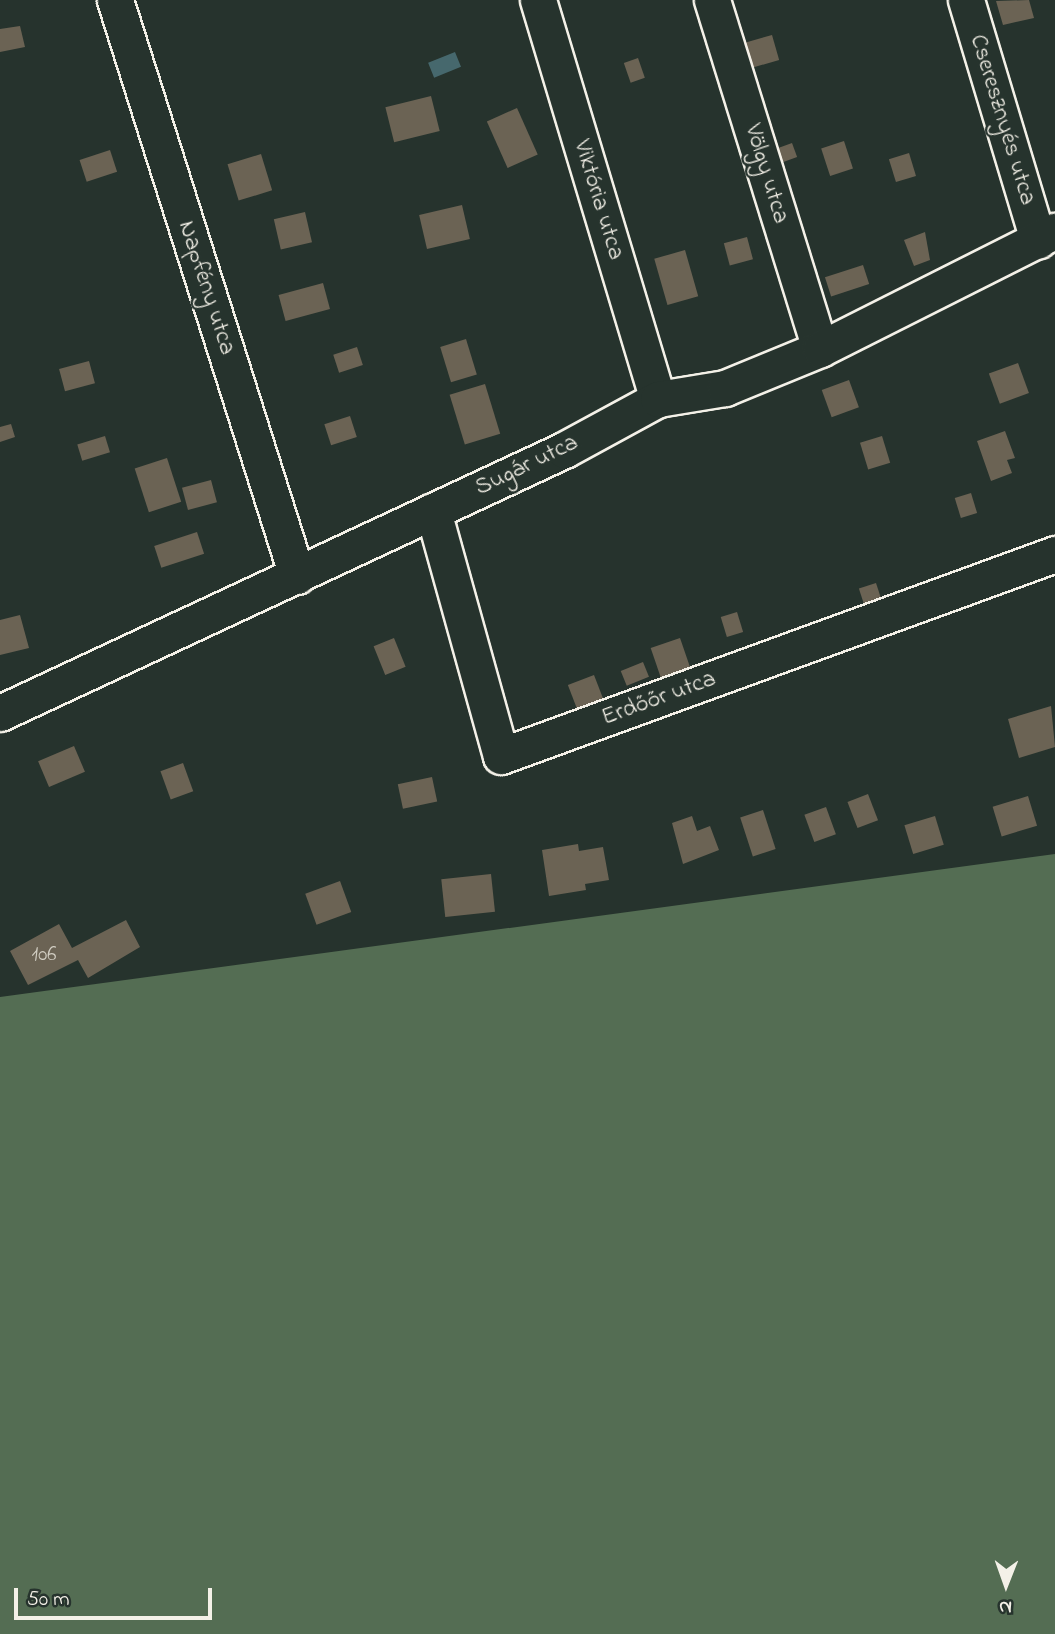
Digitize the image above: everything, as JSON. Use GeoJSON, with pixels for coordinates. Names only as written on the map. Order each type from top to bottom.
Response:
{"type":"FeatureCollection","features":[{"type":"Feature","properties":{"kind":"street","name":"Napfény utca"},"geometry":{"type":"LineString","coordinates":[[115,0],[297,576]]}},
{"type":"Feature","properties":{"kind":"street","name":"Viktória utca"},"geometry":{"type":"LineString","coordinates":[[538,0],[658,400]]}},
{"type":"Feature","properties":{"kind":"street","name":"Völgy utca"},"geometry":{"type":"LineString","coordinates":[[712,0],[820,349]]}},
{"type":"Feature","properties":{"kind":"street","name":"Cseresznyés utca"},"geometry":{"type":"LineString","coordinates":[[966,0],[1047,235]]}},
{"type":"Feature","properties":{"kind":"street","name":"Sugár utca"},"geometry":{"type":"LineString","coordinates":[[0,713],[564,450],[658,400],[725,388],[820,349],[1047,235]]}},
{"type":"Feature","properties":{"kind":"street","name":"Erdőőr utca"},"geometry":{"type":"LineString","coordinates":[[433,511],[501,757],[1055,554]]}},
{"type":"Feature","properties":{"kind":"green space"},"geometry":{"type":"Polygon","coordinates":[[[1055,854],[1055,1634],[0,1634],[0,997],[1055,854]]]}},
{"type":"Feature","properties":{"kind":"water"},"geometry":{"type":"Polygon","coordinates":[[[455,52],[461,67],[434,78],[428,63],[455,52]]]}},
{"type":"Feature","properties":{"kind":"building"},"geometry":{"type":"Polygon","coordinates":[[[1029,0],[1034,18],[1003,25],[996,1],[1029,0]]]}},
{"type":"Feature","properties":{"kind":"building"},"geometry":{"type":"Polygon","coordinates":[[[20,26],[25,47],[0,52],[0,29],[20,26]]]}},
{"type":"Feature","properties":{"kind":"building"},"geometry":{"type":"Polygon","coordinates":[[[772,35],[779,60],[750,68],[743,43],[772,35]]]}},
{"type":"Feature","properties":{"kind":"building"},"geometry":{"type":"Polygon","coordinates":[[[638,58],[645,78],[631,83],[624,63],[638,58]]]}},
{"type":"Feature","properties":{"kind":"building"},"geometry":{"type":"Polygon","coordinates":[[[431,96],[440,131],[394,142],[385,107],[431,96]]]}},
{"type":"Feature","properties":{"kind":"building"},"geometry":{"type":"Polygon","coordinates":[[[517,108],[538,155],[508,168],[487,121],[517,108]]]}},
{"type":"Feature","properties":{"kind":"building"},"geometry":{"type":"Polygon","coordinates":[[[844,141],[853,169],[830,176],[821,148],[844,141]]]}},
{"type":"Feature","properties":{"kind":"building"},"geometry":{"type":"Polygon","coordinates":[[[792,143],[797,157],[776,165],[771,151],[792,143]]]}},
{"type":"Feature","properties":{"kind":"building"},"geometry":{"type":"Polygon","coordinates":[[[110,150],[117,172],[87,182],[80,160],[110,150]]]}},
{"type":"Feature","properties":{"kind":"building"},"geometry":{"type":"Polygon","coordinates":[[[909,153],[916,176],[896,182],[889,159],[909,153]]]}},
{"type":"Feature","properties":{"kind":"building"},"geometry":{"type":"Polygon","coordinates":[[[261,154],[272,190],[239,201],[228,164],[261,154]]]}},
{"type":"Feature","properties":{"kind":"building"},"geometry":{"type":"Polygon","coordinates":[[[462,205],[470,239],[427,249],[419,215],[462,205]]]}},
{"type":"Feature","properties":{"kind":"building"},"geometry":{"type":"Polygon","coordinates":[[[305,212],[312,242],[281,249],[274,219],[305,212]]]}},
{"type":"Feature","properties":{"kind":"building"},"geometry":{"type":"Polygon","coordinates":[[[925,232],[930,260],[914,266],[904,240],[925,232]]]}},
{"type":"Feature","properties":{"kind":"building"},"geometry":{"type":"Polygon","coordinates":[[[747,237],[753,259],[730,265],[724,243],[747,237]]]}},
{"type":"Feature","properties":{"kind":"building"},"geometry":{"type":"Polygon","coordinates":[[[685,250],[698,296],[667,305],[654,259],[685,250]]]}},
{"type":"Feature","properties":{"kind":"building"},"geometry":{"type":"Polygon","coordinates":[[[863,265],[869,284],[831,296],[825,277],[863,265]]]}},
{"type":"Feature","properties":{"kind":"building"},"geometry":{"type":"Polygon","coordinates":[[[323,283],[330,309],[286,321],[279,295],[323,283]]]}},
{"type":"Feature","properties":{"kind":"building"},"geometry":{"type":"Polygon","coordinates":[[[466,339],[477,374],[451,382],[440,347],[466,339]]]}},
{"type":"Feature","properties":{"kind":"building"},"geometry":{"type":"Polygon","coordinates":[[[357,347],[363,365],[339,373],[333,355],[357,347]]]}},
{"type":"Feature","properties":{"kind":"building"},"geometry":{"type":"Polygon","coordinates":[[[89,361],[95,383],[65,391],[59,369],[89,361]]]}},
{"type":"Feature","properties":{"kind":"building"},"geometry":{"type":"Polygon","coordinates":[[[1018,363],[1029,393],[1000,404],[989,374],[1018,363]]]}},
{"type":"Feature","properties":{"kind":"building"},"geometry":{"type":"Polygon","coordinates":[[[849,380],[859,407],[832,417],[822,390],[849,380]]]}},
{"type":"Feature","properties":{"kind":"building"},"geometry":{"type":"Polygon","coordinates":[[[485,384],[500,434],[465,445],[450,395],[485,384]]]}},
{"type":"Feature","properties":{"kind":"building"},"geometry":{"type":"Polygon","coordinates":[[[350,416],[357,437],[331,445],[324,424],[350,416]]]}},
{"type":"Feature","properties":{"kind":"building"},"geometry":{"type":"Polygon","coordinates":[[[11,424],[15,437],[0,442],[0,427],[11,424]]]}},
{"type":"Feature","properties":{"kind":"building"},"geometry":{"type":"Polygon","coordinates":[[[1005,431],[1015,458],[1007,460],[1012,473],[991,481],[977,441],[1005,431]]]}},
{"type":"Feature","properties":{"kind":"building"},"geometry":{"type":"Polygon","coordinates":[[[105,436],[110,452],[82,461],[77,444],[105,436]]]}},
{"type":"Feature","properties":{"kind":"building"},"geometry":{"type":"Polygon","coordinates":[[[882,436],[890,463],[868,470],[860,443],[882,436]]]}},
{"type":"Feature","properties":{"kind":"building"},"geometry":{"type":"Polygon","coordinates":[[[167,458],[181,502],[149,512],[135,469],[167,458]]]}},
{"type":"Feature","properties":{"kind":"building"},"geometry":{"type":"Polygon","coordinates":[[[211,480],[217,502],[188,510],[182,488],[211,480]]]}},
{"type":"Feature","properties":{"kind":"building"},"geometry":{"type":"Polygon","coordinates":[[[971,493],[977,513],[961,518],[955,498],[971,493]]]}},
{"type":"Feature","properties":{"kind":"building"},"geometry":{"type":"Polygon","coordinates":[[[197,532],[204,554],[161,568],[154,546],[197,532]]]}},
{"type":"Feature","properties":{"kind":"building"},"geometry":{"type":"Polygon","coordinates":[[[876,583],[883,605],[866,610],[859,589],[876,583]]]}},
{"type":"Feature","properties":{"kind":"building"},"geometry":{"type":"Polygon","coordinates":[[[737,612],[743,632],[727,637],[721,617],[737,612]]]}},
{"type":"Feature","properties":{"kind":"building"},"geometry":{"type":"Polygon","coordinates":[[[20,615],[29,648],[0,655],[0,620],[20,615]]]}},
{"type":"Feature","properties":{"kind":"building"},"geometry":{"type":"Polygon","coordinates":[[[394,638],[406,667],[385,675],[374,646],[394,638]]]}},
{"type":"Feature","properties":{"kind":"building"},"geometry":{"type":"Polygon","coordinates":[[[680,638],[692,672],[662,682],[651,648],[680,638]]]}},
{"type":"Feature","properties":{"kind":"building"},"geometry":{"type":"Polygon","coordinates":[[[643,662],[649,677],[627,686],[621,671],[643,662]]]}},
{"type":"Feature","properties":{"kind":"building"},"geometry":{"type":"Polygon","coordinates":[[[594,675],[603,698],[577,708],[568,685],[594,675]]]}},
{"type":"Feature","properties":{"kind":"building"},"geometry":{"type":"Polygon","coordinates":[[[1051,706],[1055,747],[1019,758],[1008,719],[1051,706]]]}},
{"type":"Feature","properties":{"kind":"building"},"geometry":{"type":"Polygon","coordinates":[[[74,746],[85,772],[49,787],[38,761],[74,746]]]}},
{"type":"Feature","properties":{"kind":"building"},"geometry":{"type":"Polygon","coordinates":[[[183,763],[193,791],[171,799],[160,771],[183,763]]]}},
{"type":"Feature","properties":{"kind":"building"},"geometry":{"type":"Polygon","coordinates":[[[432,777],[437,801],[403,809],[398,784],[432,777]]]}},
{"type":"Feature","properties":{"kind":"building"},"geometry":{"type":"Polygon","coordinates":[[[868,794],[878,820],[857,828],[847,802],[868,794]]]}},
{"type":"Feature","properties":{"kind":"building"},"geometry":{"type":"Polygon","coordinates":[[[1028,796],[1037,826],[1002,836],[993,807],[1028,796]]]}},
{"type":"Feature","properties":{"kind":"building"},"geometry":{"type":"Polygon","coordinates":[[[826,807],[836,834],[814,842],[804,815],[826,807]]]}},
{"type":"Feature","properties":{"kind":"building"},"geometry":{"type":"Polygon","coordinates":[[[763,810],[776,849],[753,856],[740,817],[763,810]]]}},
{"type":"Feature","properties":{"kind":"building"},"geometry":{"type":"Polygon","coordinates":[[[692,816],[697,831],[710,826],[719,850],[683,864],[672,823],[692,816]]]}},
{"type":"Feature","properties":{"kind":"building"},"geometry":{"type":"Polygon","coordinates":[[[935,816],[944,845],[913,854],[904,825],[935,816]]]}},
{"type":"Feature","properties":{"kind":"building"},"geometry":{"type":"Polygon","coordinates":[[[578,844],[579,851],[603,847],[609,880],[585,884],[586,890],[549,896],[542,850],[578,844]]]}},
{"type":"Feature","properties":{"kind":"building"},"geometry":{"type":"Polygon","coordinates":[[[491,874],[495,912],[445,917],[441,879],[491,874]]]}},
{"type":"Feature","properties":{"kind":"building"},"geometry":{"type":"Polygon","coordinates":[[[340,881],[351,912],[317,925],[305,894],[340,881]]]}},
{"type":"Feature","properties":{"kind":"building"},"geometry":{"type":"Polygon","coordinates":[[[126,920],[140,947],[88,978],[78,960],[28,985],[10,951],[59,924],[72,948],[126,920]]]}}]}
